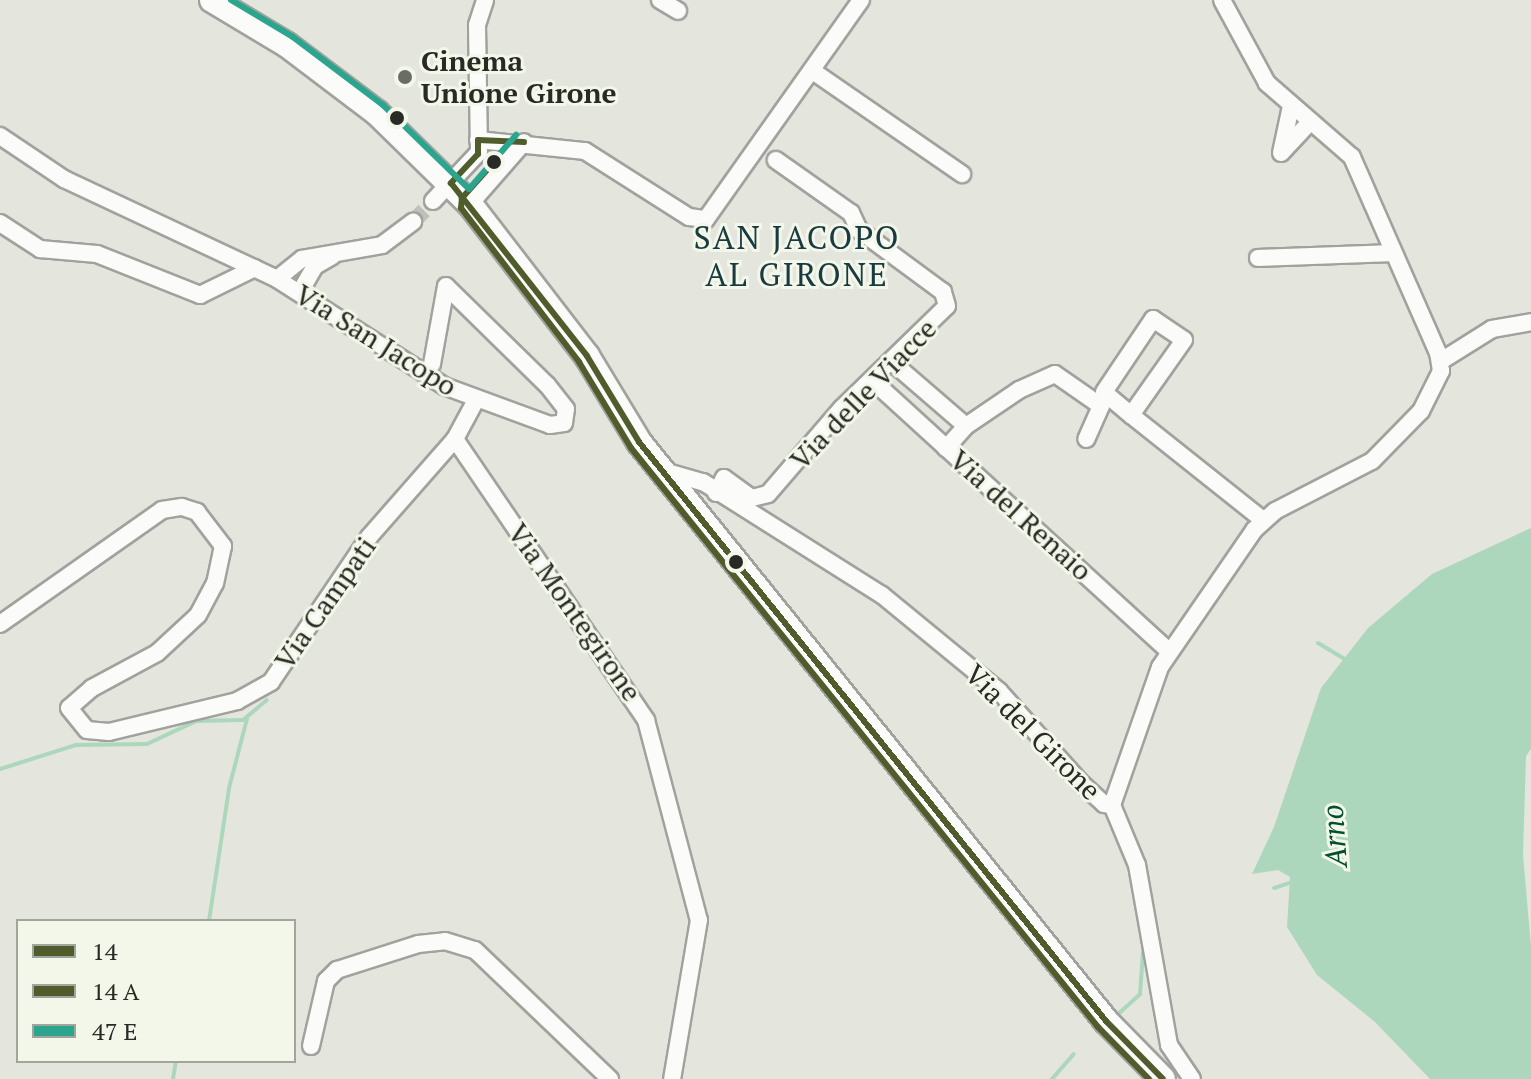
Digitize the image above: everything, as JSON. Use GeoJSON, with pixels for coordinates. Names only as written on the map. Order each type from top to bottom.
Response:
{"type":"FeatureCollection","features":[{"type":"Feature","properties":{"kind":"main road"},"geometry":{"type":"LineString","coordinates":[[212,0],[330,76],[451,183],[470,204],[587,356],[639,442],[698,509],[1106,1021],[1163,1079]]}},
{"type":"Feature","properties":{"kind":"street"},"geometry":{"type":"LineString","coordinates":[[433,201],[478,154],[477,25],[485,0]]}},
{"type":"Feature","properties":{"kind":"street"},"geometry":{"type":"LineString","coordinates":[[660,0],[678,11]]}},
{"type":"Feature","properties":{"kind":"street"},"geometry":{"type":"LineString","coordinates":[[478,140],[524,142],[585,151],[689,217],[706,219],[757,142],[814,72],[861,0]]}},
{"type":"Feature","properties":{"kind":"street"},"geometry":{"type":"LineString","coordinates":[[1112,805],[1150,687],[1169,651],[1263,520],[1376,458],[1427,401],[1440,376],[1441,361],[1352,157],[1267,83],[1222,0]]}},
{"type":"Feature","properties":{"kind":"street"},"geometry":{"type":"LineString","coordinates":[[814,72],[962,174]]}},
{"type":"Feature","properties":{"kind":"street"},"geometry":{"type":"LineString","coordinates":[[1291,106],[1281,153],[1311,121]]}},
{"type":"Feature","properties":{"kind":"street","name":"Via San Jacopo"},"geometry":{"type":"LineString","coordinates":[[0,136],[64,179],[277,279],[429,378],[476,400],[550,425],[561,425],[567,416],[547,385],[446,286],[432,364]]}},
{"type":"Feature","properties":{"kind":"street"},"geometry":{"type":"LineString","coordinates":[[470,204],[524,142]]}},
{"type":"Feature","properties":{"kind":"street","name":"Via delle Viacce"},"geometry":{"type":"LineString","coordinates":[[716,493],[724,478],[752,498],[763,497],[842,408],[893,363],[947,306],[947,299],[859,230],[851,213],[776,160]]}},
{"type":"Feature","properties":{"kind":"street"},"geometry":{"type":"LineString","coordinates":[[277,279],[297,261],[382,245],[413,222]]}},
{"type":"Feature","properties":{"kind":"street"},"geometry":{"type":"LineString","coordinates":[[0,223],[40,249],[97,254],[200,295],[255,268]]}},
{"type":"Feature","properties":{"kind":"street"},"geometry":{"type":"LineString","coordinates":[[1258,258],[1393,253]]}},
{"type":"Feature","properties":{"kind":"street"},"geometry":{"type":"LineString","coordinates":[[300,292],[315,266],[333,255]]}},
{"type":"Feature","properties":{"kind":"street"},"geometry":{"type":"LineString","coordinates":[[1131,415],[1184,340],[1153,319],[1104,392],[1131,415],[1263,520]]}},
{"type":"Feature","properties":{"kind":"street"},"geometry":{"type":"LineString","coordinates":[[1441,361],[1492,329],[1531,322]]}},
{"type":"Feature","properties":{"kind":"street"},"geometry":{"type":"LineString","coordinates":[[893,363],[966,426]]}},
{"type":"Feature","properties":{"kind":"street"},"geometry":{"type":"LineString","coordinates":[[946,448],[966,426],[1019,390],[1055,374],[1101,406],[1086,439]]}},
{"type":"Feature","properties":{"kind":"street","name":"Via del Renaio"},"geometry":{"type":"LineString","coordinates":[[872,380],[1169,651]]}},
{"type":"Feature","properties":{"kind":"street","name":"Via Campati"},"geometry":{"type":"LineString","coordinates":[[0,624],[162,510],[182,507],[197,512],[223,546],[215,583],[198,615],[157,653],[92,688],[69,708],[87,730],[109,732],[237,701],[271,682],[369,537],[455,439],[476,400]]}},
{"type":"Feature","properties":{"kind":"street","name":"Via Montegirone"},"geometry":{"type":"LineString","coordinates":[[455,439],[646,720],[699,920],[672,1079]]}},
{"type":"Feature","properties":{"kind":"street","name":"Via del Girone"},"geometry":{"type":"LineString","coordinates":[[667,472],[694,478],[905,612],[999,691],[1082,784],[1104,804],[1112,805],[1137,865],[1169,1045],[1192,1079]]}},
{"type":"Feature","properties":{"kind":"street"},"geometry":{"type":"LineString","coordinates":[[698,509],[716,493]]}},
{"type":"Feature","properties":{"kind":"street"},"geometry":{"type":"LineString","coordinates":[[311,1046],[326,981],[337,970],[418,944],[445,941],[475,950],[610,1079]]}},
{"type":"Feature","properties":{"kind":"water","name":"Arno"},"geometry":{"type":"Polygon","coordinates":[[[1531,528],[1531,749],[1526,756],[1523,855],[1531,946],[1531,1079],[1430,1079],[1375,1022],[1317,975],[1287,927],[1290,877],[1278,870],[1252,874],[1274,827],[1321,688],[1368,628],[1432,574],[1531,528]]]}},
{"type":"Feature","properties":{"kind":"waterway"},"geometry":{"type":"LineString","coordinates":[[1318,643],[1346,660]]}},
{"type":"Feature","properties":{"kind":"waterway"},"geometry":{"type":"LineString","coordinates":[[0,769],[76,745],[147,744],[196,721],[243,720],[267,700]]}},
{"type":"Feature","properties":{"kind":"waterway"},"geometry":{"type":"LineString","coordinates":[[209,919],[229,788],[247,719]]}},
{"type":"Feature","properties":{"kind":"waterway"},"geometry":{"type":"LineString","coordinates":[[1274,888],[1295,881]]}},
{"type":"Feature","properties":{"kind":"waterway"},"geometry":{"type":"LineString","coordinates":[[1117,1015],[1140,994],[1143,952]]}},
{"type":"Feature","properties":{"kind":"waterway"},"geometry":{"type":"LineString","coordinates":[[1052,1079],[1074,1054]]}},
{"type":"Feature","properties":{"kind":"waterway"},"geometry":{"type":"LineString","coordinates":[[173,1079],[176,1063]]}},
{"type":"Feature","properties":{"kind":"tunnel"},"geometry":{"type":"LineString","coordinates":[[413,222],[433,201]]}},
{"type":"Feature","properties":{"kind":"transit line"},"geometry":{"type":"LineString","coordinates":[[231,0],[293,37],[383,105],[469,189],[516,135]]}},
{"type":"Feature","properties":{"kind":"transit line","name":"14"},"geometry":{"type":"LineString","coordinates":[[524,142],[478,140],[478,154],[451,183],[587,356],[639,442],[1106,1021],[1163,1079]]}},
{"type":"Feature","properties":{"kind":"transit line"},"geometry":{"type":"LineString","coordinates":[[495,161],[462,198],[461,208],[579,362],[631,448],[1098,1027],[1149,1079]]}},
{"type":"Feature","properties":{"kind":"place","name":"Cinema Unione Girone"},"geometry":{"type":"Point","coordinates":[405,77]}},
{"type":"Feature","properties":{"kind":"district","name":"SAN JACOPO AL GIRONE"},"geometry":{"type":"Point","coordinates":[797,256]}}]}
